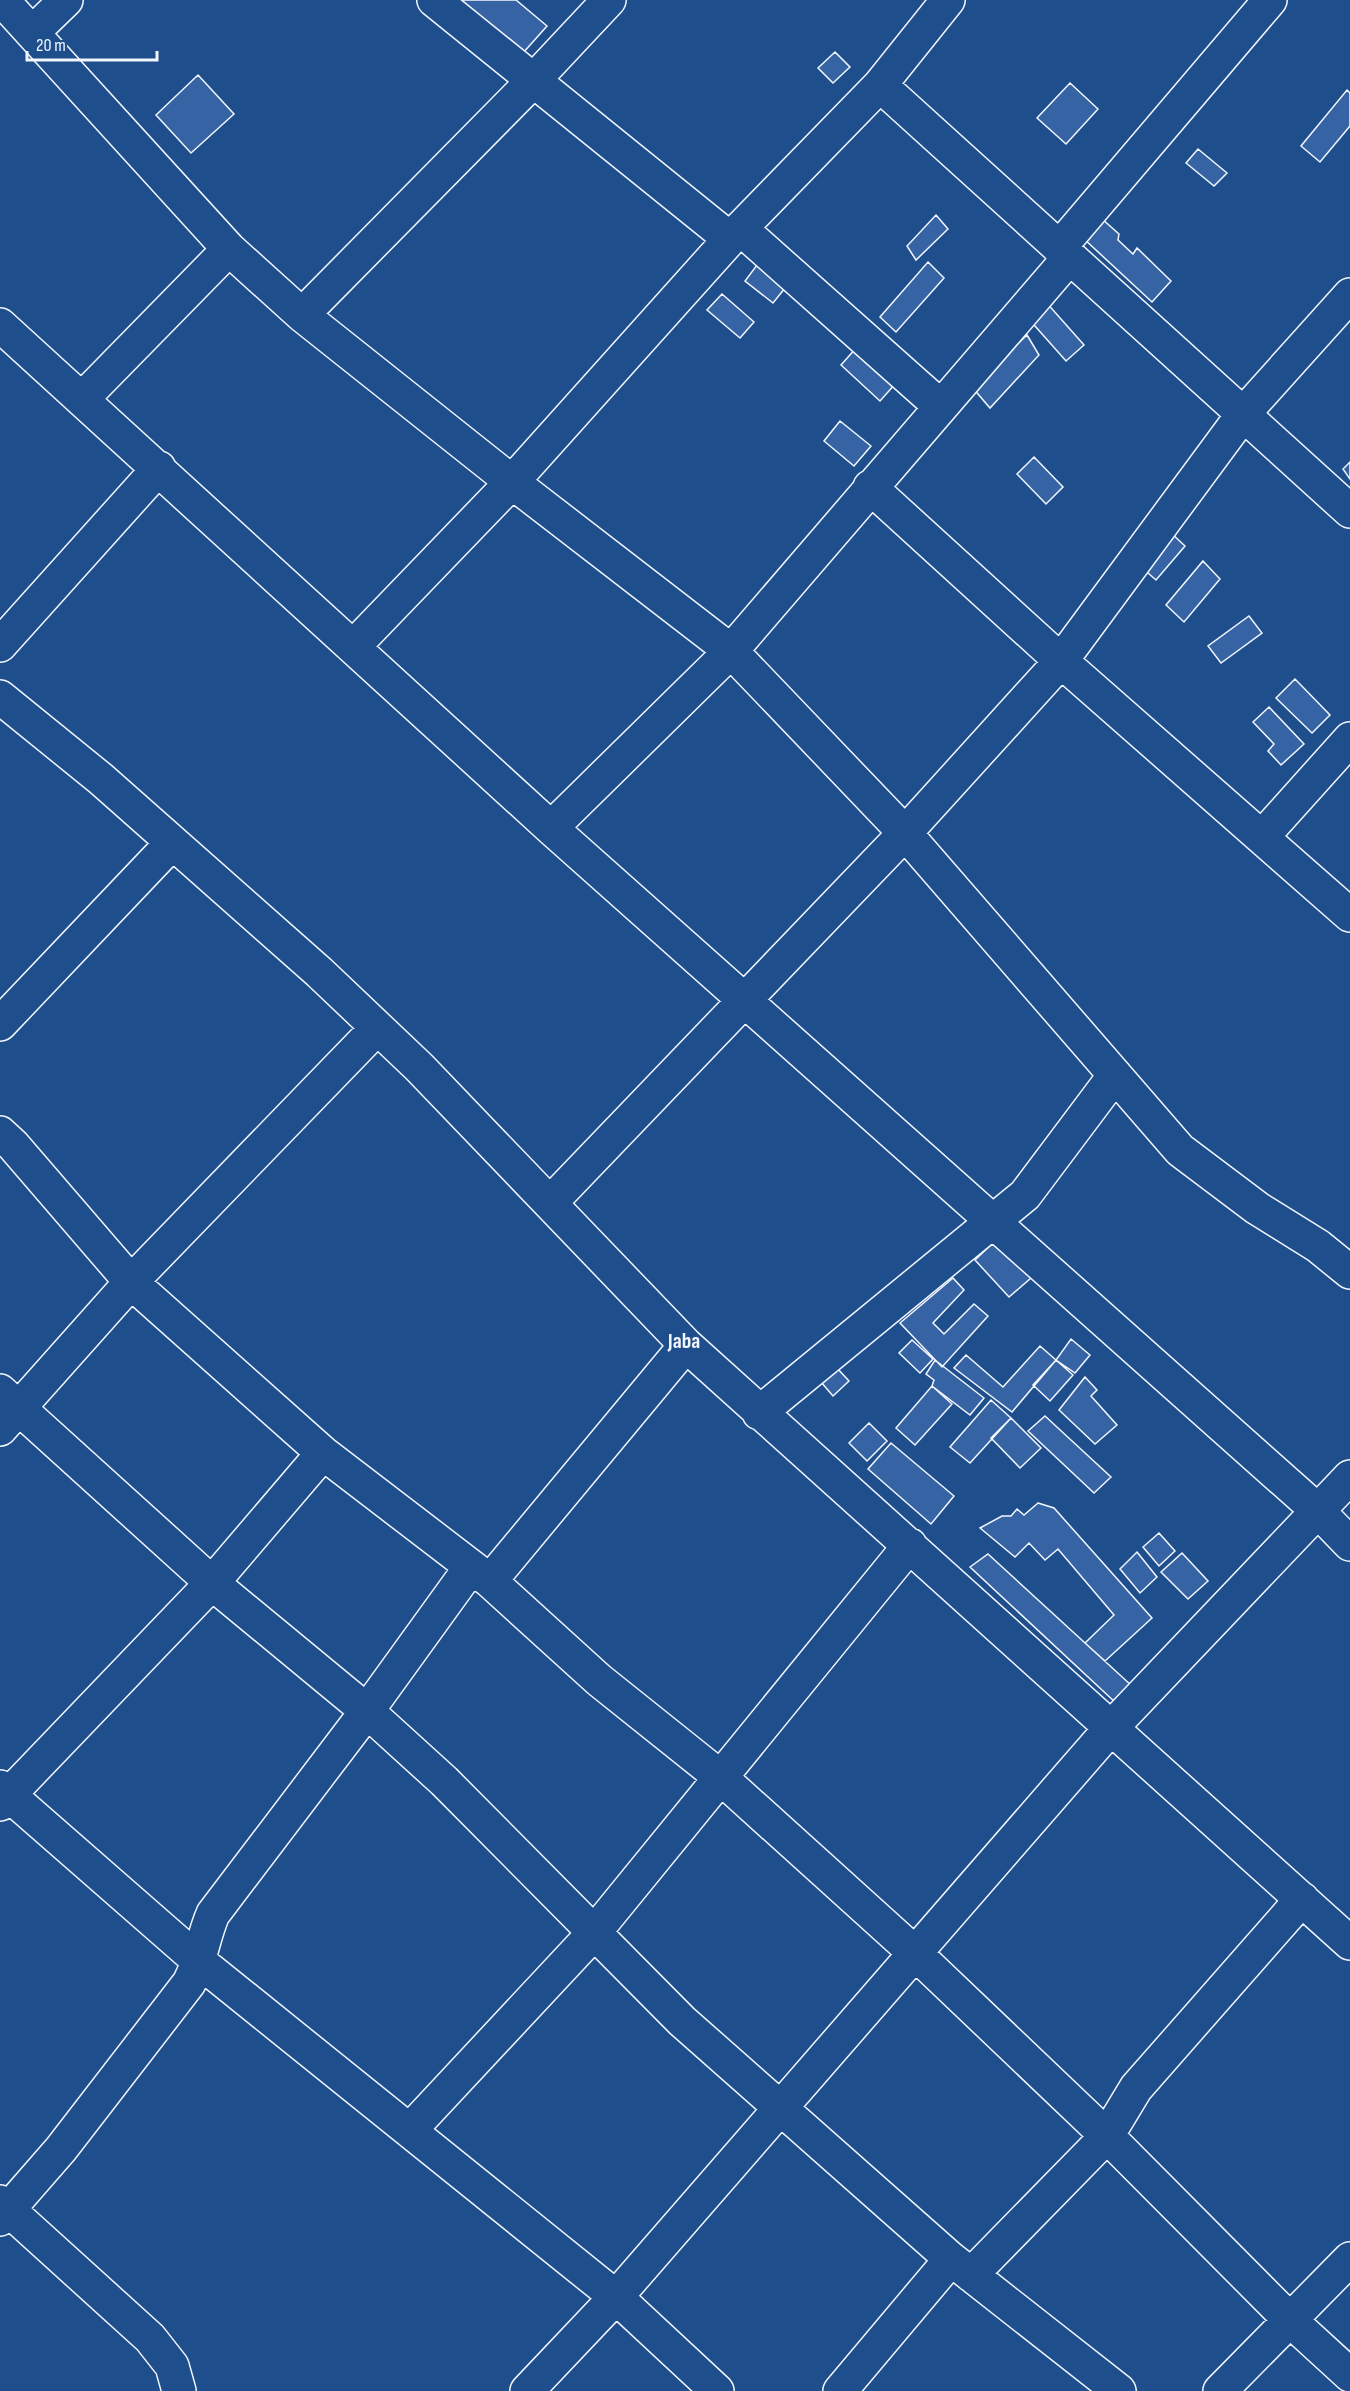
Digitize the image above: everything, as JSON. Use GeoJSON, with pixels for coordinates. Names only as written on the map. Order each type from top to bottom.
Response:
{"type":"FeatureCollection","features":[{"type":"Feature","properties":{"kind":"street"},"geometry":{"type":"LineString","coordinates":[[2,0],[229,249],[302,315],[512,482],[731,651],[905,833],[1180,1150],[1257,1208],[1318,1246],[1350,1272]]}},
{"type":"Feature","properties":{"kind":"street"},"geometry":{"type":"LineString","coordinates":[[32,33],[66,0]]}},
{"type":"Feature","properties":{"kind":"street"},"geometry":{"type":"LineString","coordinates":[[434,0],[533,81],[735,234],[940,406]]}},
{"type":"Feature","properties":{"kind":"street"},"geometry":{"type":"LineString","coordinates":[[302,315],[533,81],[609,0]]}},
{"type":"Feature","properties":{"kind":"street"},"geometry":{"type":"LineString","coordinates":[[353,647],[512,482],[735,234],[880,85],[948,0]]}},
{"type":"Feature","properties":{"kind":"street"},"geometry":{"type":"LineString","coordinates":[[550,828],[731,651],[940,406],[1270,0]]}},
{"type":"Feature","properties":{"kind":"street"},"geometry":{"type":"LineString","coordinates":[[880,85],[1350,511]]}},
{"type":"Feature","properties":{"kind":"street"},"geometry":{"type":"LineString","coordinates":[[82,399],[229,249]]}},
{"type":"Feature","properties":{"kind":"street"},"geometry":{"type":"LineString","coordinates":[[550,1203],[905,833],[1061,661],[1244,413],[1350,295]]}},
{"type":"Feature","properties":{"kind":"street"},"geometry":{"type":"LineString","coordinates":[[0,325],[550,828],[1318,1511],[1350,1544]]}},
{"type":"Feature","properties":{"kind":"street"},"geometry":{"type":"LineString","coordinates":[[0,645],[159,468]]}},
{"type":"Feature","properties":{"kind":"street"},"geometry":{"type":"LineString","coordinates":[[870,487],[1061,661],[1350,915]]}},
{"type":"Feature","properties":{"kind":"street"},"geometry":{"type":"LineString","coordinates":[[0,697],[101,779],[377,1028],[419,1067],[686,1345],[1350,1943]]}},
{"type":"Feature","properties":{"kind":"street"},"geometry":{"type":"LineString","coordinates":[[1262,837],[1350,739]]}},
{"type":"Feature","properties":{"kind":"street"},"geometry":{"type":"LineString","coordinates":[[0,1024],[172,843]]}},
{"type":"Feature","properties":{"kind":"street"},"geometry":{"type":"LineString","coordinates":[[377,1028],[6,1409],[367,1712],[444,1780],[593,1934],[682,2021],[961,2267],[1119,2391]]}},
{"type":"Feature","properties":{"kind":"street"},"geometry":{"type":"LineString","coordinates":[[759,1413],[1025,1195],[1115,1075]]}},
{"type":"Feature","properties":{"kind":"street"},"geometry":{"type":"LineString","coordinates":[[0,1133],[14,1145],[131,1282],[323,1453],[480,1574],[599,1680],[719,1776],[916,1954],[1107,2136],[1291,2321],[1350,2375]]}},
{"type":"Feature","properties":{"kind":"street"},"geometry":{"type":"LineString","coordinates":[[179,2391],[172,2366],[150,2338],[3,2210],[62,2149],[189,1983],[200,1962],[204,1933],[213,1914],[367,1712],[480,1574],[686,1345]]}},
{"type":"Feature","properties":{"kind":"street"},"geometry":{"type":"LineString","coordinates":[[323,1453],[212,1583],[3,1796],[200,1962],[616,2298],[717,2391]]}},
{"type":"Feature","properties":{"kind":"street"},"geometry":{"type":"LineString","coordinates":[[527,2391],[616,2298],[1110,1729],[1350,1477]]}},
{"type":"Feature","properties":{"kind":"street"},"geometry":{"type":"LineString","coordinates":[[410,2130],[593,1934],[719,1776],[910,1545]]}},
{"type":"Feature","properties":{"kind":"street"},"geometry":{"type":"LineString","coordinates":[[840,2391],[961,2267],[1107,2136],[1136,2088],[1302,1899]]}},
{"type":"Feature","properties":{"kind":"street"},"geometry":{"type":"LineString","coordinates":[[1220,2391],[1350,2259]]}},
{"type":"Feature","properties":{"kind":"building"},"geometry":{"type":"Polygon","coordinates":[[[460,0],[516,0],[547,26],[523,53],[460,0]]]}},
{"type":"Feature","properties":{"kind":"building"},"geometry":{"type":"Polygon","coordinates":[[[835,52],[850,67],[833,83],[818,68],[835,52]]]}},
{"type":"Feature","properties":{"kind":"building"},"geometry":{"type":"Polygon","coordinates":[[[198,75],[234,114],[191,153],[156,115],[198,75]]]}},
{"type":"Feature","properties":{"kind":"building"},"geometry":{"type":"Polygon","coordinates":[[[1070,83],[1098,109],[1066,144],[1037,118],[1070,83]]]}},
{"type":"Feature","properties":{"kind":"building"},"geometry":{"type":"Polygon","coordinates":[[[1347,90],[1350,93],[1350,126],[1320,162],[1301,146],[1347,90]]]}},
{"type":"Feature","properties":{"kind":"building"},"geometry":{"type":"Polygon","coordinates":[[[1198,149],[1227,173],[1214,186],[1186,163],[1198,149]]]}},
{"type":"Feature","properties":{"kind":"building"},"geometry":{"type":"Polygon","coordinates":[[[936,215],[948,229],[916,260],[907,246],[936,215]]]}},
{"type":"Feature","properties":{"kind":"building"},"geometry":{"type":"Polygon","coordinates":[[[1101,218],[1119,234],[1118,240],[1133,254],[1137,248],[1171,281],[1152,302],[1083,238],[1101,218]]]}},
{"type":"Feature","properties":{"kind":"building"},"geometry":{"type":"Polygon","coordinates":[[[928,262],[944,278],[896,332],[880,317],[928,262]]]}},
{"type":"Feature","properties":{"kind":"building"},"geometry":{"type":"Polygon","coordinates":[[[757,265],[785,288],[773,303],[745,281],[757,265]]]}},
{"type":"Feature","properties":{"kind":"building"},"geometry":{"type":"Polygon","coordinates":[[[722,294],[754,322],[740,338],[707,310],[722,294]]]}},
{"type":"Feature","properties":{"kind":"building"},"geometry":{"type":"Polygon","coordinates":[[[1045,301],[1084,345],[1066,361],[1027,317],[1045,301]]]}},
{"type":"Feature","properties":{"kind":"building"},"geometry":{"type":"Polygon","coordinates":[[[1027,335],[1039,355],[990,408],[972,387],[1027,335]]]}},
{"type":"Feature","properties":{"kind":"building"},"geometry":{"type":"Polygon","coordinates":[[[857,347],[896,383],[880,401],[841,365],[857,347]]]}},
{"type":"Feature","properties":{"kind":"building"},"geometry":{"type":"Polygon","coordinates":[[[840,421],[871,446],[854,466],[824,441],[840,421]]]}},
{"type":"Feature","properties":{"kind":"building"},"geometry":{"type":"Polygon","coordinates":[[[1034,457],[1063,487],[1046,504],[1017,474],[1034,457]]]}},
{"type":"Feature","properties":{"kind":"building"},"geometry":{"type":"Polygon","coordinates":[[[1350,462],[1350,479],[1343,469],[1350,462]]]}},
{"type":"Feature","properties":{"kind":"building"},"geometry":{"type":"Polygon","coordinates":[[[1170,532],[1185,546],[1156,580],[1141,567],[1170,532]]]}},
{"type":"Feature","properties":{"kind":"building"},"geometry":{"type":"Polygon","coordinates":[[[1203,561],[1220,579],[1184,622],[1166,605],[1203,561]]]}},
{"type":"Feature","properties":{"kind":"building"},"geometry":{"type":"Polygon","coordinates":[[[1249,616],[1262,633],[1221,663],[1208,646],[1249,616]]]}},
{"type":"Feature","properties":{"kind":"building"},"geometry":{"type":"Polygon","coordinates":[[[1295,679],[1330,715],[1312,733],[1276,698],[1295,679]]]}},
{"type":"Feature","properties":{"kind":"building"},"geometry":{"type":"Polygon","coordinates":[[[1269,707],[1304,744],[1281,765],[1268,751],[1274,744],[1253,722],[1269,707]]]}},
{"type":"Feature","properties":{"kind":"building"},"geometry":{"type":"Polygon","coordinates":[[[995,1241],[1031,1278],[1009,1297],[975,1260],[995,1241]]]}},
{"type":"Feature","properties":{"kind":"building"},"geometry":{"type":"Polygon","coordinates":[[[953,1278],[964,1290],[933,1323],[944,1334],[974,1304],[988,1316],[942,1367],[900,1323],[953,1278]]]}},
{"type":"Feature","properties":{"kind":"building"},"geometry":{"type":"Polygon","coordinates":[[[1071,1339],[1090,1355],[1075,1373],[1056,1360],[1071,1339]]]}},
{"type":"Feature","properties":{"kind":"building"},"geometry":{"type":"Polygon","coordinates":[[[912,1340],[933,1359],[920,1373],[899,1353],[912,1340]]]}},
{"type":"Feature","properties":{"kind":"building"},"geometry":{"type":"Polygon","coordinates":[[[1040,1346],[1056,1360],[1012,1412],[954,1368],[966,1355],[1003,1387],[1040,1346]]]}},
{"type":"Feature","properties":{"kind":"building"},"geometry":{"type":"Polygon","coordinates":[[[935,1360],[984,1398],[970,1415],[932,1386],[934,1380],[926,1374],[935,1360]]]}},
{"type":"Feature","properties":{"kind":"building"},"geometry":{"type":"Polygon","coordinates":[[[1056,1360],[1073,1375],[1050,1401],[1033,1385],[1056,1360]]]}},
{"type":"Feature","properties":{"kind":"building"},"geometry":{"type":"Polygon","coordinates":[[[836,1367],[849,1381],[833,1396],[821,1382],[836,1367]]]}},
{"type":"Feature","properties":{"kind":"building"},"geometry":{"type":"Polygon","coordinates":[[[1085,1377],[1097,1390],[1091,1396],[1117,1425],[1095,1444],[1059,1410],[1085,1377]]]}},
{"type":"Feature","properties":{"kind":"building"},"geometry":{"type":"Polygon","coordinates":[[[932,1386],[952,1404],[915,1445],[896,1428],[932,1386]]]}},
{"type":"Feature","properties":{"kind":"building"},"geometry":{"type":"Polygon","coordinates":[[[991,1400],[1011,1418],[970,1463],[950,1447],[991,1400]]]}},
{"type":"Feature","properties":{"kind":"building"},"geometry":{"type":"Polygon","coordinates":[[[1045,1416],[1111,1477],[1094,1493],[1028,1431],[1045,1416]]]}},
{"type":"Feature","properties":{"kind":"building"},"geometry":{"type":"Polygon","coordinates":[[[1011,1418],[1041,1448],[1020,1468],[991,1438],[1011,1418]]]}},
{"type":"Feature","properties":{"kind":"building"},"geometry":{"type":"Polygon","coordinates":[[[869,1423],[887,1441],[867,1461],[849,1443],[869,1423]]]}},
{"type":"Feature","properties":{"kind":"building"},"geometry":{"type":"Polygon","coordinates":[[[891,1443],[954,1496],[931,1524],[868,1469],[891,1443]]]}},
{"type":"Feature","properties":{"kind":"building"},"geometry":{"type":"Polygon","coordinates":[[[1038,1503],[1054,1508],[1152,1618],[1105,1661],[1085,1643],[1114,1615],[1058,1549],[1045,1560],[1029,1543],[1015,1557],[980,1528],[1002,1516],[1011,1516],[1017,1509],[1024,1515],[1038,1503]]]}},
{"type":"Feature","properties":{"kind":"building"},"geometry":{"type":"Polygon","coordinates":[[[1159,1533],[1175,1551],[1159,1566],[1143,1547],[1159,1533]]]}},
{"type":"Feature","properties":{"kind":"building"},"geometry":{"type":"Polygon","coordinates":[[[1137,1552],[1157,1577],[1140,1593],[1120,1569],[1137,1552]]]}},
{"type":"Feature","properties":{"kind":"building"},"geometry":{"type":"Polygon","coordinates":[[[1182,1553],[1208,1581],[1188,1599],[1161,1572],[1182,1553]]]}},
{"type":"Feature","properties":{"kind":"building"},"geometry":{"type":"Polygon","coordinates":[[[988,1554],[1132,1686],[1117,1704],[970,1567],[988,1554]]]}},
{"type":"Feature","properties":{"kind":"district","name":"Jaba"},"geometry":{"type":"Point","coordinates":[684,1341]}}]}
